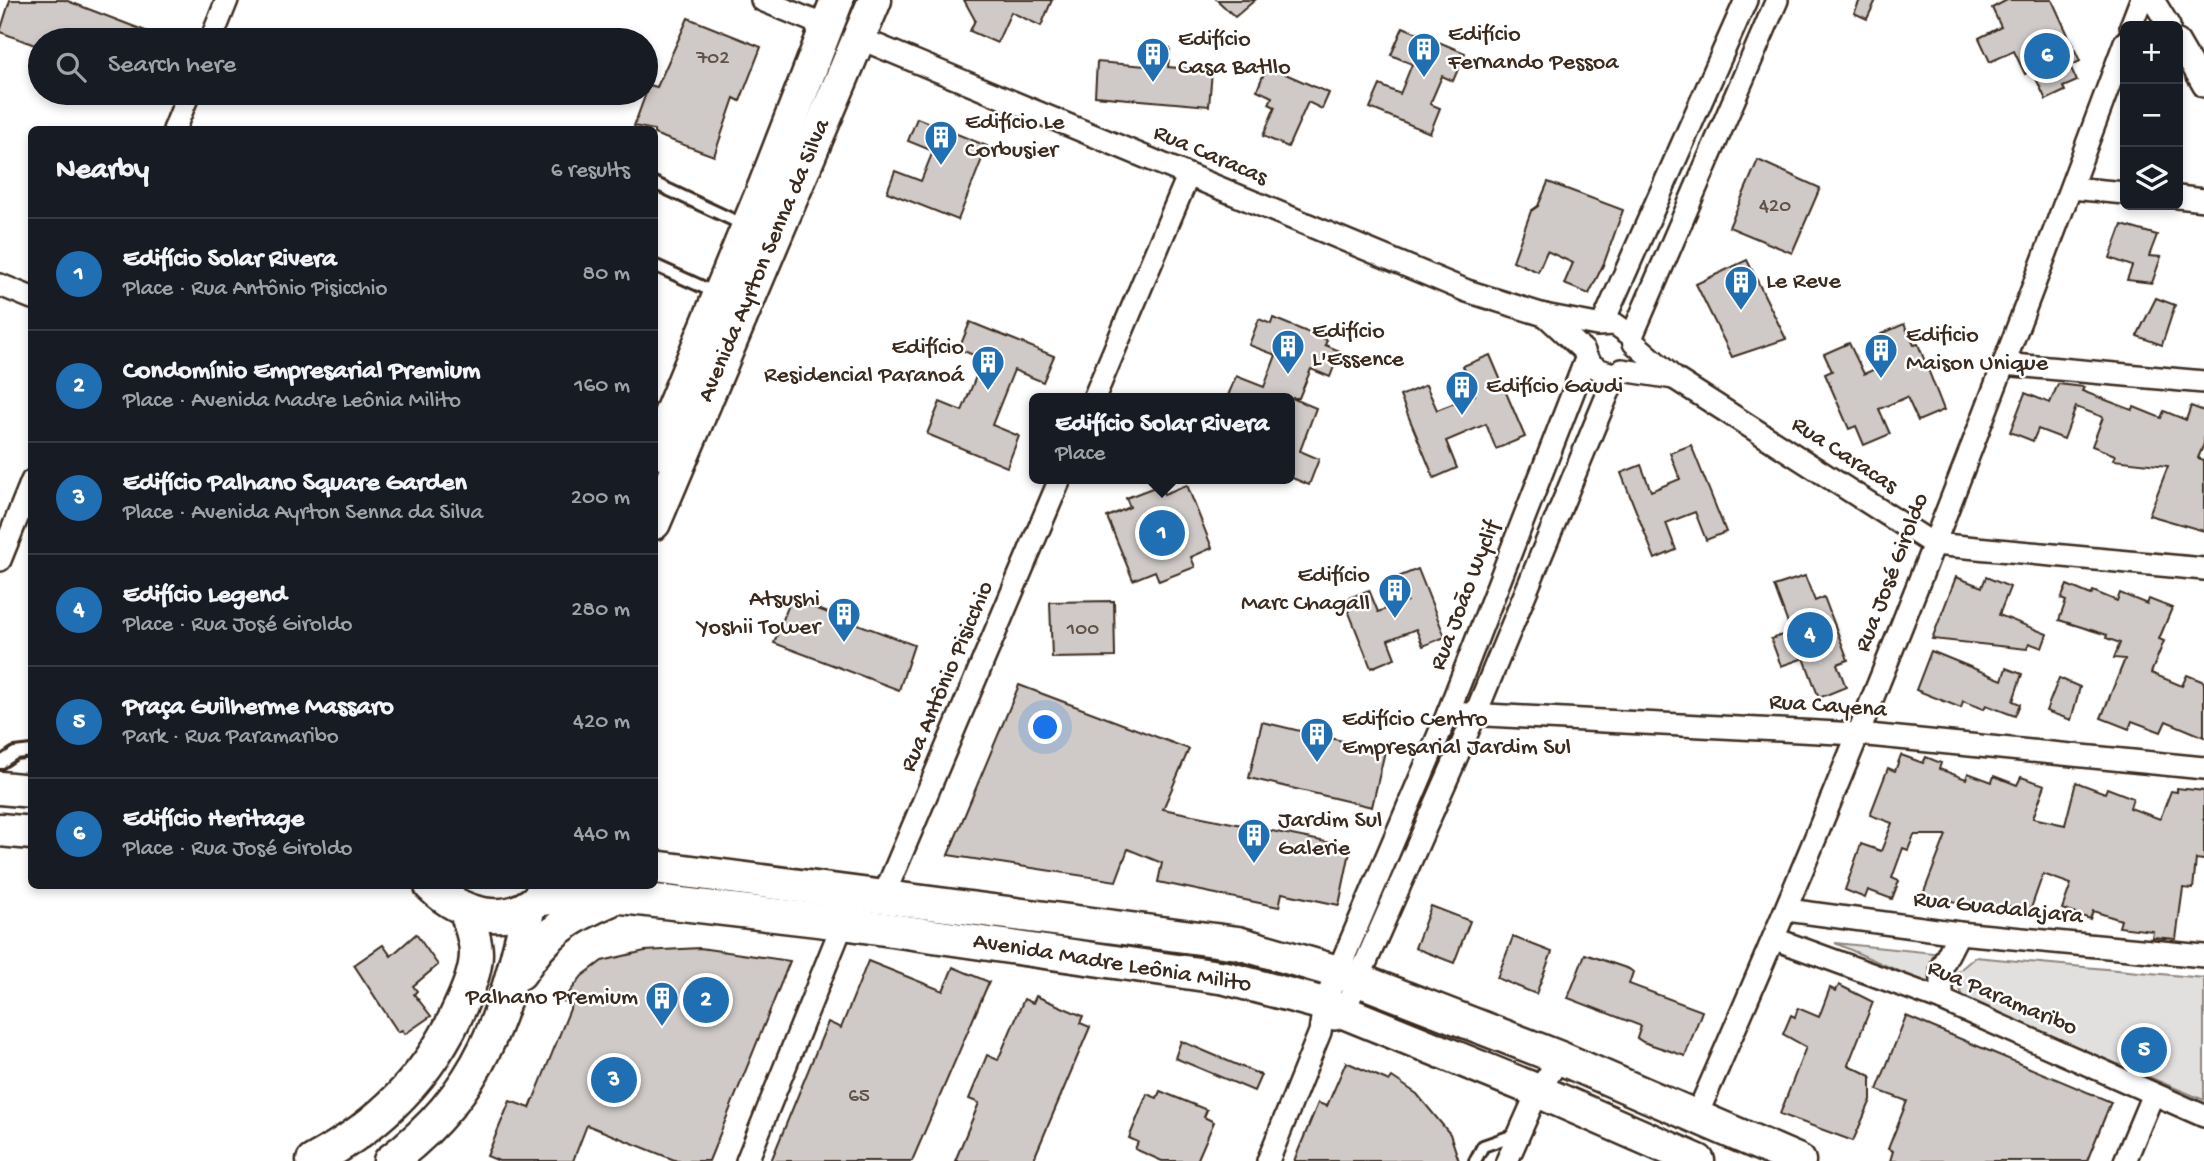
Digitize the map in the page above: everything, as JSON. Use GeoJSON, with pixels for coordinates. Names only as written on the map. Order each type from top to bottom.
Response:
{"type":"FeatureCollection","features":[{"type":"Feature","properties":{"kind":"main road","name":"Avenida Ayrton Senna da Silva"},"geometry":{"type":"LineString","coordinates":[[658,514],[875,0]]}},
{"type":"Feature","properties":{"kind":"main road","name":"Avenida Ayrton Senna da Silva"},"geometry":{"type":"LineString","coordinates":[[658,443],[748,228],[831,13]]}},
{"type":"Feature","properties":{"kind":"main road"},"geometry":{"type":"LineString","coordinates":[[0,788],[28,792]]}},
{"type":"Feature","properties":{"kind":"main road"},"geometry":{"type":"LineString","coordinates":[[0,830],[28,833]]}},
{"type":"Feature","properties":{"kind":"main road","name":"Avenida Madre Leônia Milito"},"geometry":{"type":"LineString","coordinates":[[658,867],[1238,943],[1348,976],[1560,1058],[1800,1161]]}},
{"type":"Feature","properties":{"kind":"main road"},"geometry":{"type":"LineString","coordinates":[[313,1161],[366,1129],[395,1105],[441,1045],[474,971],[476,953],[466,911],[446,900],[434,889]]}},
{"type":"Feature","properties":{"kind":"main road","name":"Avenida Madre Leônia Milito"},"geometry":{"type":"LineString","coordinates":[[466,911],[487,916],[509,914],[539,897],[587,893],[843,923],[1226,978],[1538,1091],[1698,1161]]}},
{"type":"Feature","properties":{"kind":"main road"},"geometry":{"type":"LineString","coordinates":[[390,1161],[438,1117],[466,1082],[487,1049],[511,986],[539,897]]}},
{"type":"Feature","properties":{"kind":"main road"},"geometry":{"type":"LineString","coordinates":[[511,986],[539,943],[572,916],[617,897]]}},
{"type":"Feature","properties":{"kind":"street"},"geometry":{"type":"LineString","coordinates":[[216,28],[227,0]]}},
{"type":"Feature","properties":{"kind":"street"},"geometry":{"type":"LineString","coordinates":[[762,0],[831,13]]}},
{"type":"Feature","properties":{"kind":"street","name":"Rua João Wyclif"},"geometry":{"type":"LineString","coordinates":[[1348,976],[1585,355],[1586,336],[1600,324],[1746,0]]}},
{"type":"Feature","properties":{"kind":"street","name":"Rua João Wyclif"},"geometry":{"type":"LineString","coordinates":[[1268,1161],[1329,1016],[1475,715],[1619,372],[1633,359],[1633,339],[1777,0]]}},
{"type":"Feature","properties":{"kind":"street"},"geometry":{"type":"LineString","coordinates":[[2133,21],[2141,0]]}},
{"type":"Feature","properties":{"kind":"street"},"geometry":{"type":"LineString","coordinates":[[2153,0],[2166,21]]}},
{"type":"Feature","properties":{"kind":"street","name":"Rua Caracas"},"geometry":{"type":"LineString","coordinates":[[859,38],[1467,291],[1544,315],[1615,324],[1674,378],[1933,544],[2204,569]]}},
{"type":"Feature","properties":{"kind":"street"},"geometry":{"type":"LineString","coordinates":[[2183,50],[2204,86]]}},
{"type":"Feature","properties":{"kind":"street","name":"Rua José Giroldo"},"geometry":{"type":"LineString","coordinates":[[1696,1117],[1775,939],[1858,734],[2120,56]]}},
{"type":"Feature","properties":{"kind":"street"},"geometry":{"type":"LineString","coordinates":[[176,126],[185,105]]}},
{"type":"Feature","properties":{"kind":"street"},"geometry":{"type":"LineString","coordinates":[[1096,393],[1188,176]]}},
{"type":"Feature","properties":{"kind":"street"},"geometry":{"type":"LineString","coordinates":[[2071,188],[2120,192]]}},
{"type":"Feature","properties":{"kind":"street"},"geometry":{"type":"LineString","coordinates":[[2183,198],[2204,200]]}},
{"type":"Feature","properties":{"kind":"street"},"geometry":{"type":"LineString","coordinates":[[0,285],[28,296]]}},
{"type":"Feature","properties":{"kind":"street","name":"Rua Caracas"},"geometry":{"type":"LineString","coordinates":[[1544,315],[1599,370],[1674,378]]}},
{"type":"Feature","properties":{"kind":"street"},"geometry":{"type":"LineString","coordinates":[[2003,364],[2204,383]]}},
{"type":"Feature","properties":{"kind":"street","name":"Rua Antônio Pisicchio"},"geometry":{"type":"LineString","coordinates":[[884,895],[1058,484]]}},
{"type":"Feature","properties":{"kind":"street"},"geometry":{"type":"LineString","coordinates":[[0,560],[28,491]]}},
{"type":"Feature","properties":{"kind":"street","name":"Rua Cayena"},"geometry":{"type":"LineString","coordinates":[[1448,712],[1858,734],[2204,768]]}},
{"type":"Feature","properties":{"kind":"street","name":"Rua Guadalajara"},"geometry":{"type":"LineString","coordinates":[[1787,910],[1959,933],[2202,949]]}},
{"type":"Feature","properties":{"kind":"street"},"geometry":{"type":"LineString","coordinates":[[747,1161],[843,923]]}},
{"type":"Feature","properties":{"kind":"street"},"geometry":{"type":"LineString","coordinates":[[1139,965],[1144,930]]}},
{"type":"Feature","properties":{"kind":"street"},"geometry":{"type":"LineString","coordinates":[[1942,1000],[1942,966],[1959,933]]}},
{"type":"Feature","properties":{"kind":"street"},"geometry":{"type":"LineString","coordinates":[[1187,972],[1192,937]]}},
{"type":"Feature","properties":{"kind":"street","name":"Rua Paramaribo"},"geometry":{"type":"LineString","coordinates":[[1775,939],[1942,1000],[2204,1116]]}},
{"type":"Feature","properties":{"kind":"street"},"geometry":{"type":"LineString","coordinates":[[1507,1161],[1538,1091],[1560,1058]]}},
{"type":"Feature","properties":{"kind":"street"},"geometry":{"type":"LineString","coordinates":[[2124,1161],[2153,1094]]}},
{"type":"Feature","properties":{"kind":"lane"},"geometry":{"type":"LineString","coordinates":[[658,185],[748,228]]}},
{"type":"Feature","properties":{"kind":"lane"},"geometry":{"type":"LineString","coordinates":[[658,267],[720,295]]}},
{"type":"Feature","properties":{"kind":"lane"},"geometry":{"type":"LineString","coordinates":[[0,763],[15,754],[28,752]]}},
{"type":"Feature","properties":{"kind":"lane"},"geometry":{"type":"LineString","coordinates":[[1475,1161],[1483,1146],[1517,1134]]}},
{"type":"Feature","properties":{"kind":"shaded area"},"geometry":{"type":"Polygon","coordinates":[[[1835,943],[1934,953],[1929,968],[1930,985],[1835,943]]]}},
{"type":"Feature","properties":{"kind":"shaded area"},"geometry":{"type":"Polygon","coordinates":[[[1975,957],[2204,978],[2204,1100],[1965,1001],[1954,975],[1975,957]]]}},
{"type":"Feature","properties":{"kind":"building"},"geometry":{"type":"Polygon","coordinates":[[[10,0],[65,0],[138,28],[28,28],[28,42],[0,32],[10,0]]]}},
{"type":"Feature","properties":{"kind":"building"},"geometry":{"type":"Polygon","coordinates":[[[964,0],[1052,0],[1041,26],[1011,12],[997,43],[970,31],[975,20],[964,0]]]}},
{"type":"Feature","properties":{"kind":"building"},"geometry":{"type":"Polygon","coordinates":[[[1217,0],[1255,0],[1235,17],[1217,0]]]}},
{"type":"Feature","properties":{"kind":"building"},"geometry":{"type":"Polygon","coordinates":[[[1860,0],[1876,0],[1867,19],[1854,13],[1860,0]]]}},
{"type":"Feature","properties":{"kind":"building"},"geometry":{"type":"Polygon","coordinates":[[[2007,0],[2052,0],[2080,61],[2070,66],[2077,81],[2063,87],[2065,91],[2046,100],[2032,70],[2025,74],[2014,51],[1990,62],[1979,38],[2001,27],[1992,8],[2007,0]]]}},
{"type":"Feature","properties":{"kind":"building"},"geometry":{"type":"Polygon","coordinates":[[[688,18],[761,47],[740,101],[734,98],[714,156],[658,135],[658,126],[634,126],[642,105],[658,105],[658,85],[688,18]]]}},
{"type":"Feature","properties":{"kind":"building","name":"Edifício Fernando Pessoa"},"geometry":{"type":"Polygon","coordinates":[[[1403,27],[1465,53],[1453,81],[1442,76],[1430,104],[1440,108],[1430,133],[1370,108],[1380,85],[1400,94],[1412,64],[1391,55],[1403,27]]]}},
{"type":"Feature","properties":{"kind":"building","name":"Edifício Casa Batllo"},"geometry":{"type":"Polygon","coordinates":[[[1148,46],[1170,48],[1168,67],[1212,71],[1209,106],[1095,96],[1097,62],[1146,66],[1148,46]]]}},
{"type":"Feature","properties":{"kind":"building"},"geometry":{"type":"Polygon","coordinates":[[[1267,66],[1329,93],[1322,109],[1308,102],[1288,147],[1263,136],[1275,107],[1269,104],[1272,97],[1257,90],[1267,66]]]}},
{"type":"Feature","properties":{"kind":"building","name":"Edifício Le Corbusier"},"geometry":{"type":"Polygon","coordinates":[[[917,118],[987,146],[958,220],[887,192],[895,171],[921,181],[933,151],[908,141],[917,118]]]}},
{"type":"Feature","properties":{"kind":"building"},"geometry":{"type":"Polygon","coordinates":[[[1758,160],[1820,188],[1792,253],[1729,227],[1758,160]]]}},
{"type":"Feature","properties":{"kind":"building"},"geometry":{"type":"Polygon","coordinates":[[[1548,182],[1623,210],[1604,263],[1589,294],[1564,284],[1573,263],[1547,251],[1538,272],[1513,261],[1531,211],[1538,206],[1548,182]]]}},
{"type":"Feature","properties":{"kind":"building"},"geometry":{"type":"Polygon","coordinates":[[[2122,225],[2157,235],[2149,256],[2161,257],[2152,283],[2127,280],[2132,266],[2110,258],[2122,225]]]}},
{"type":"Feature","properties":{"kind":"building","name":"Le Reve"},"geometry":{"type":"Polygon","coordinates":[[[1747,260],[1786,339],[1732,357],[1696,284],[1747,260]]]}},
{"type":"Feature","properties":{"kind":"building"},"geometry":{"type":"Polygon","coordinates":[[[2156,298],[2175,305],[2162,345],[2137,336],[2156,298]]]}},
{"type":"Feature","properties":{"kind":"building","name":"Edifício L'Essence"},"geometry":{"type":"Polygon","coordinates":[[[1273,318],[1327,340],[1325,345],[1340,351],[1330,377],[1311,369],[1299,398],[1295,398],[1295,393],[1229,393],[1236,376],[1264,387],[1276,355],[1249,345],[1259,319],[1271,324],[1273,318]]]}},
{"type":"Feature","properties":{"kind":"building","name":"Edifício Residencial Paranoá"},"geometry":{"type":"Polygon","coordinates":[[[970,322],[1054,356],[1043,382],[1014,370],[992,425],[1019,436],[1007,467],[927,434],[940,402],[962,411],[983,359],[959,349],[970,322]]]}},
{"type":"Feature","properties":{"kind":"building","name":"Edificio Maison Unique"},"geometry":{"type":"Polygon","coordinates":[[[1904,324],[1914,345],[1918,344],[1944,410],[1918,421],[1907,397],[1879,409],[1890,434],[1864,445],[1856,426],[1849,429],[1825,374],[1832,371],[1824,354],[1849,343],[1864,374],[1893,361],[1881,334],[1904,324]]]}},
{"type":"Feature","properties":{"kind":"building","name":"Edifício Gaudi"},"geometry":{"type":"Polygon","coordinates":[[[1490,355],[1525,437],[1496,449],[1486,424],[1446,441],[1457,468],[1434,478],[1400,396],[1426,385],[1437,410],[1475,395],[1463,366],[1490,355]]]}},
{"type":"Feature","properties":{"kind":"building"},"geometry":{"type":"Polygon","coordinates":[[[2058,384],[2084,387],[2082,391],[2161,418],[2164,411],[2186,420],[2191,406],[2204,411],[2204,444],[2198,458],[2204,460],[2204,531],[2149,515],[2168,466],[2113,460],[2115,455],[2092,446],[2103,417],[2076,407],[2064,439],[2038,429],[2033,441],[2010,432],[2025,393],[2050,403],[2058,384]]]}},
{"type":"Feature","properties":{"kind":"building","name":"Edifício L'Essence"},"geometry":{"type":"Polygon","coordinates":[[[1295,399],[1316,408],[1300,451],[1319,459],[1309,485],[1295,479],[1295,399]]]}},
{"type":"Feature","properties":{"kind":"building"},"geometry":{"type":"Polygon","coordinates":[[[1691,445],[1726,532],[1706,540],[1695,512],[1666,523],[1676,550],[1655,559],[1621,473],[1641,465],[1651,491],[1680,479],[1670,453],[1691,445]]]}},
{"type":"Feature","properties":{"kind":"building"},"geometry":{"type":"Polygon","coordinates":[[[1160,485],[1164,494],[1187,485],[1212,548],[1191,557],[1195,567],[1159,581],[1155,571],[1133,580],[1107,517],[1130,507],[1126,498],[1160,485]]]}},
{"type":"Feature","properties":{"kind":"building","name":"Edifício Marc Chagall"},"geometry":{"type":"Polygon","coordinates":[[[1418,569],[1445,637],[1423,646],[1416,629],[1388,640],[1395,658],[1371,668],[1344,600],[1369,590],[1378,612],[1407,601],[1398,577],[1418,569]]]}},
{"type":"Feature","properties":{"kind":"building"},"geometry":{"type":"Polygon","coordinates":[[[1805,576],[1815,601],[1824,597],[1848,660],[1837,664],[1846,687],[1819,698],[1804,658],[1781,666],[1771,639],[1791,632],[1774,586],[1805,576]]]}},
{"type":"Feature","properties":{"kind":"building"},"geometry":{"type":"Polygon","coordinates":[[[1956,577],[1982,587],[1986,577],[2010,587],[1999,615],[2047,634],[2042,648],[2029,643],[2027,649],[1932,639],[1956,577]]]}},
{"type":"Feature","properties":{"kind":"building"},"geometry":{"type":"Polygon","coordinates":[[[2067,585],[2091,595],[2093,591],[2117,601],[2120,593],[2147,604],[2149,599],[2172,608],[2159,639],[2164,641],[2151,673],[2182,686],[2187,675],[2204,682],[2204,737],[2166,721],[2161,732],[2132,721],[2129,729],[2101,718],[2125,659],[2114,658],[2120,643],[2106,638],[2107,635],[2059,620],[2066,601],[2061,599],[2067,585]]]}},
{"type":"Feature","properties":{"kind":"building","name":"Atsushi Yoshii Tower"},"geometry":{"type":"Polygon","coordinates":[[[791,599],[914,645],[899,690],[774,643],[791,599]]]}},
{"type":"Feature","properties":{"kind":"building"},"geometry":{"type":"Polygon","coordinates":[[[1114,601],[1115,657],[1052,658],[1050,602],[1114,601]]]}},
{"type":"Feature","properties":{"kind":"building"},"geometry":{"type":"Polygon","coordinates":[[[1931,651],[2002,680],[2006,668],[2022,674],[2013,701],[2020,704],[2015,716],[1986,705],[1984,709],[1963,701],[1961,708],[1916,690],[1931,651]]]}},
{"type":"Feature","properties":{"kind":"building"},"geometry":{"type":"Polygon","coordinates":[[[2059,678],[2080,687],[2071,720],[2046,711],[2059,678]]]}},
{"type":"Feature","properties":{"kind":"building"},"geometry":{"type":"Polygon","coordinates":[[[1019,685],[1189,749],[1163,809],[1351,847],[1339,905],[1282,893],[1279,907],[1158,882],[1162,863],[1128,849],[1116,881],[948,855],[1019,685]]]}},
{"type":"Feature","properties":{"kind":"building","name":"Edifício Centro Empresarial Jardim Sul"},"geometry":{"type":"Polygon","coordinates":[[[1262,722],[1385,751],[1372,807],[1249,778],[1262,722]]]}},
{"type":"Feature","properties":{"kind":"building"},"geometry":{"type":"Polygon","coordinates":[[[1901,755],[1923,763],[1926,757],[1941,763],[1939,769],[1966,779],[1968,773],[1992,782],[1994,776],[2017,785],[2021,777],[2045,785],[2033,818],[2065,825],[2076,782],[2105,793],[2107,788],[2133,798],[2130,808],[2160,819],[2171,791],[2177,792],[2177,788],[2204,791],[2204,860],[2196,859],[2193,889],[2183,888],[2176,939],[2152,937],[2153,931],[2119,927],[2121,920],[2093,911],[2090,919],[2062,909],[2071,884],[2043,874],[2029,914],[2003,904],[2000,911],[1974,902],[1972,907],[1949,900],[1947,906],[1922,897],[1946,835],[1914,835],[1908,850],[1903,848],[1892,878],[1899,881],[1892,899],[1868,890],[1865,898],[1845,890],[1861,844],[1881,851],[1892,823],[1870,815],[1888,768],[1895,771],[1901,755]]]}},
{"type":"Feature","properties":{"kind":"building"},"geometry":{"type":"Polygon","coordinates":[[[1431,906],[1470,921],[1454,963],[1415,948],[1431,906]]]}},
{"type":"Feature","properties":{"kind":"building"},"geometry":{"type":"Polygon","coordinates":[[[416,934],[438,965],[413,986],[417,991],[414,994],[431,1016],[405,1034],[402,1030],[398,1032],[354,965],[383,945],[391,956],[416,934]]]}},
{"type":"Feature","properties":{"kind":"building"},"geometry":{"type":"Polygon","coordinates":[[[1513,937],[1552,952],[1536,994],[1497,978],[1513,937]]]}},
{"type":"Feature","properties":{"kind":"building"},"geometry":{"type":"Polygon","coordinates":[[[700,948],[790,961],[709,1161],[677,1161],[587,1125],[573,1161],[499,1161],[487,1156],[510,1101],[530,1108],[572,1004],[563,1001],[582,976],[602,961],[645,951],[700,948]]]}},
{"type":"Feature","properties":{"kind":"building"},"geometry":{"type":"Polygon","coordinates":[[[1585,954],[1629,969],[1633,972],[1629,984],[1702,1011],[1685,1056],[1637,1038],[1641,1026],[1568,998],[1585,954]]]}},
{"type":"Feature","properties":{"kind":"building"},"geometry":{"type":"Polygon","coordinates":[[[868,961],[943,991],[953,967],[989,982],[912,1161],[771,1161],[828,1022],[841,1028],[868,961]]]}},
{"type":"Feature","properties":{"kind":"building"},"geometry":{"type":"Polygon","coordinates":[[[1839,985],[1873,1002],[1848,1065],[1871,1076],[1871,1100],[1853,1141],[1780,1114],[1806,1047],[1783,1034],[1791,1015],[1795,1017],[1798,1008],[1819,1017],[1830,988],[1836,991],[1839,985]]]}},
{"type":"Feature","properties":{"kind":"building"},"geometry":{"type":"Polygon","coordinates":[[[1036,996],[1083,1016],[1080,1023],[1090,1027],[1033,1161],[955,1161],[979,1103],[969,1099],[987,1055],[998,1060],[1024,999],[1033,1003],[1036,996]]]}},
{"type":"Feature","properties":{"kind":"building"},"geometry":{"type":"Polygon","coordinates":[[[1906,1016],[2111,1102],[2087,1161],[1890,1161],[1893,1151],[1888,1149],[1907,1101],[1877,1090],[1906,1016]]]}},
{"type":"Feature","properties":{"kind":"building"},"geometry":{"type":"Polygon","coordinates":[[[1181,1041],[1261,1075],[1254,1091],[1175,1058],[1181,1041]]]}},
{"type":"Feature","properties":{"kind":"building"},"geometry":{"type":"Polygon","coordinates":[[[1346,1062],[1389,1081],[1392,1077],[1417,1094],[1450,1134],[1459,1161],[1294,1161],[1318,1103],[1327,1106],[1346,1062]]]}},
{"type":"Feature","properties":{"kind":"building"},"geometry":{"type":"Polygon","coordinates":[[[1160,1091],[1207,1110],[1204,1117],[1214,1122],[1197,1161],[1162,1161],[1135,1149],[1138,1142],[1129,1138],[1147,1094],[1157,1098],[1160,1091]]]}},
{"type":"Feature","properties":{"kind":"place","name":"Edifício Heritage"},"geometry":{"type":"Point","coordinates":[2047,56]}},
{"type":"Feature","properties":{"kind":"place","name":"Edifício Fernando Pessoa"},"geometry":{"type":"Point","coordinates":[1424,79]}},
{"type":"Feature","properties":{"kind":"place","name":"Edifício Casa Batllo"},"geometry":{"type":"Point","coordinates":[1153,84]}},
{"type":"Feature","properties":{"kind":"place","name":"Edifício Le Corbusier"},"geometry":{"type":"Point","coordinates":[941,167]}},
{"type":"Feature","properties":{"kind":"place","name":"Le Reve"},"geometry":{"type":"Point","coordinates":[1741,312]}},
{"type":"Feature","properties":{"kind":"place","name":"Edifício L'Essence"},"geometry":{"type":"Point","coordinates":[1288,376]}},
{"type":"Feature","properties":{"kind":"place","name":"Edificio Maison Unique"},"geometry":{"type":"Point","coordinates":[1881,380]}},
{"type":"Feature","properties":{"kind":"place","name":"Edifício Residencial Paranoá"},"geometry":{"type":"Point","coordinates":[988,392]}},
{"type":"Feature","properties":{"kind":"place","name":"Edifício Gaudi"},"geometry":{"type":"Point","coordinates":[1462,417]}},
{"type":"Feature","properties":{"kind":"place","name":"Edifício Solar Rivera"},"geometry":{"type":"Point","coordinates":[1162,533]}},
{"type":"Feature","properties":{"kind":"place","name":"Edifício Marc Chagall"},"geometry":{"type":"Point","coordinates":[1395,620]}},
{"type":"Feature","properties":{"kind":"place","name":"Edifício Legend"},"geometry":{"type":"Point","coordinates":[1810,635]}},
{"type":"Feature","properties":{"kind":"place","name":"Atsushi Yoshii Tower"},"geometry":{"type":"Point","coordinates":[844,644]}},
{"type":"Feature","properties":{"kind":"place","name":"Edifício Centro Empresarial Jardim Sul"},"geometry":{"type":"Point","coordinates":[1317,764]}},
{"type":"Feature","properties":{"kind":"place","name":"Jardim Sul Galerie"},"geometry":{"type":"Point","coordinates":[1254,865]}},
{"type":"Feature","properties":{"kind":"place","name":"Condomínio Empresarial Premium"},"geometry":{"type":"Point","coordinates":[706,1000]}},
{"type":"Feature","properties":{"kind":"place","name":"Palhano Premium"},"geometry":{"type":"Point","coordinates":[662,1028]}},
{"type":"Feature","properties":{"kind":"place","name":"Praça Guilherme Massaro"},"geometry":{"type":"Point","coordinates":[2144,1050]}},
{"type":"Feature","properties":{"kind":"place","name":"Edifício Palhano Square Garden"},"geometry":{"type":"Point","coordinates":[614,1080]}}]}
